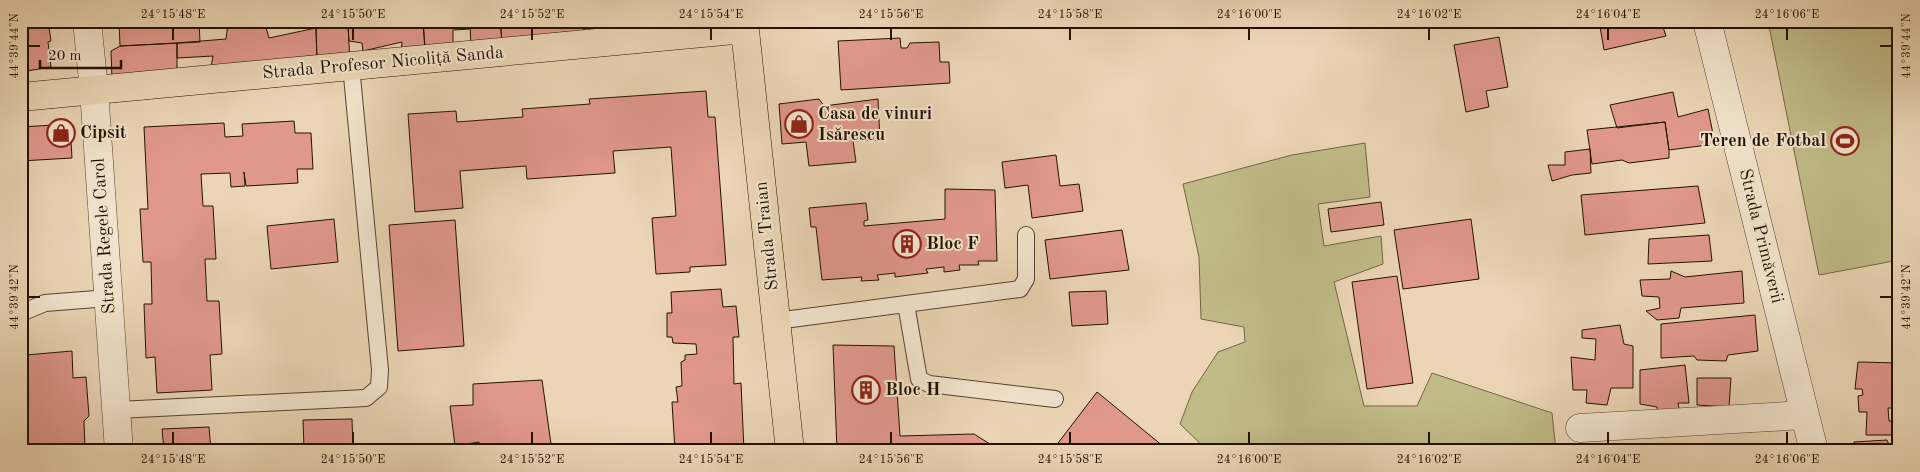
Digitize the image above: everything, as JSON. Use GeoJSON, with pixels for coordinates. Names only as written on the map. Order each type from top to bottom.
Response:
{"type":"FeatureCollection","features":[{"type":"Feature","properties":{"kind":"main road","name":"Strada Profesor Nicoliță Sanda"},"geometry":{"type":"LineString","coordinates":[[21,97],[351,66],[744,25]]}},
{"type":"Feature","properties":{"kind":"main road","name":"Strada Traian"},"geometry":{"type":"LineString","coordinates":[[744,25],[790,451]]}},
{"type":"Feature","properties":{"kind":"street","name":"Strada Regele Carol"},"geometry":{"type":"LineString","coordinates":[[87,21],[94,90],[119,451]]}},
{"type":"Feature","properties":{"kind":"street","name":"Strada Primăverii"},"geometry":{"type":"LineString","coordinates":[[1707,21],[1814,451]]}},
{"type":"Feature","properties":{"kind":"street"},"geometry":{"type":"LineString","coordinates":[[1580,428],[1805,415]]}},
{"type":"Feature","properties":{"kind":"lane"},"geometry":{"type":"LineString","coordinates":[[117,410],[366,398],[379,387],[380,370],[351,66]]}},
{"type":"Feature","properties":{"kind":"lane"},"geometry":{"type":"LineString","coordinates":[[776,321],[1020,289],[1026,279],[1026,235]]}},
{"type":"Feature","properties":{"kind":"lane"},"geometry":{"type":"LineString","coordinates":[[21,313],[45,303],[109,298]]}},
{"type":"Feature","properties":{"kind":"lane"},"geometry":{"type":"LineString","coordinates":[[906,304],[919,380],[929,384],[1055,399]]}},
{"type":"Feature","properties":{"kind":"shaded area","name":"Teren de Fotbal"},"geometry":{"type":"Polygon","coordinates":[[[1768,21],[1899,21],[1899,260],[1819,275],[1768,21]]]}},
{"type":"Feature","properties":{"kind":"shaded area"},"geometry":{"type":"Polygon","coordinates":[[[1365,143],[1370,197],[1318,204],[1324,246],[1381,236],[1383,264],[1334,282],[1364,406],[1417,406],[1432,373],[1552,413],[1556,451],[1208,451],[1180,424],[1192,392],[1218,352],[1245,342],[1244,327],[1201,319],[1199,257],[1183,184],[1292,155],[1365,143]]]}},
{"type":"Feature","properties":{"kind":"building"},"geometry":{"type":"Polygon","coordinates":[[[21,21],[48,21],[51,41],[48,42],[51,67],[21,72],[21,21]]]}},
{"type":"Feature","properties":{"kind":"building"},"geometry":{"type":"Polygon","coordinates":[[[119,21],[152,21],[152,23],[199,21],[200,42],[120,46],[119,21]]]}},
{"type":"Feature","properties":{"kind":"building"},"geometry":{"type":"Polygon","coordinates":[[[387,21],[423,21],[425,51],[401,53],[402,42],[363,51],[362,43],[349,41],[348,26],[387,21]]]}},
{"type":"Feature","properties":{"kind":"building"},"geometry":{"type":"Polygon","coordinates":[[[423,21],[470,21],[470,29],[453,30],[453,46],[425,47],[423,21]]]}},
{"type":"Feature","properties":{"kind":"building"},"geometry":{"type":"Polygon","coordinates":[[[470,21],[500,21],[502,41],[471,51],[470,21]]]}},
{"type":"Feature","properties":{"kind":"building"},"geometry":{"type":"Polygon","coordinates":[[[500,21],[584,21],[584,32],[502,41],[500,21]]]}},
{"type":"Feature","properties":{"kind":"building"},"geometry":{"type":"Polygon","coordinates":[[[584,21],[647,21],[648,29],[584,35],[584,21]]]}},
{"type":"Feature","properties":{"kind":"building"},"geometry":{"type":"Polygon","coordinates":[[[1599,21],[1661,21],[1666,36],[1604,50],[1599,21]]]}},
{"type":"Feature","properties":{"kind":"building"},"geometry":{"type":"Polygon","coordinates":[[[228,23],[265,24],[269,38],[316,28],[317,62],[210,72],[213,56],[177,58],[177,43],[226,39],[228,23]]]}},
{"type":"Feature","properties":{"kind":"building"},"geometry":{"type":"Polygon","coordinates":[[[348,26],[350,62],[317,62],[316,28],[348,26]]]}},
{"type":"Feature","properties":{"kind":"building"},"geometry":{"type":"Polygon","coordinates":[[[1499,37],[1508,87],[1486,91],[1489,107],[1466,112],[1454,45],[1499,37]]]}},
{"type":"Feature","properties":{"kind":"building"},"geometry":{"type":"Polygon","coordinates":[[[900,38],[901,48],[907,48],[910,43],[939,42],[940,62],[949,62],[950,83],[841,90],[838,41],[900,38]]]}},
{"type":"Feature","properties":{"kind":"building"},"geometry":{"type":"Polygon","coordinates":[[[177,43],[177,73],[112,79],[111,51],[120,46],[177,43]]]}},
{"type":"Feature","properties":{"kind":"building"},"geometry":{"type":"Polygon","coordinates":[[[706,91],[708,117],[715,117],[726,265],[690,267],[690,272],[656,274],[652,218],[676,216],[671,147],[613,151],[615,173],[527,179],[526,166],[460,171],[463,208],[415,212],[408,114],[456,111],[457,122],[523,117],[522,109],[590,104],[589,99],[706,91]]]}},
{"type":"Feature","properties":{"kind":"building"},"geometry":{"type":"Polygon","coordinates":[[[1673,92],[1678,117],[1708,109],[1715,144],[1669,150],[1665,122],[1617,128],[1610,105],[1673,92]]]}},
{"type":"Feature","properties":{"kind":"building"},"geometry":{"type":"Polygon","coordinates":[[[819,99],[824,106],[878,99],[880,140],[853,141],[856,162],[809,166],[806,142],[782,144],[779,104],[819,99]]]}},
{"type":"Feature","properties":{"kind":"building"},"geometry":{"type":"Polygon","coordinates":[[[294,121],[295,133],[311,133],[313,169],[297,169],[298,183],[246,186],[244,172],[245,186],[231,187],[230,173],[201,174],[203,206],[213,206],[216,259],[205,259],[207,301],[219,301],[222,354],[210,355],[212,390],[157,393],[155,357],[146,358],[144,304],[152,304],[151,262],[143,262],[140,209],[148,209],[144,127],[224,123],[225,137],[243,136],[242,124],[294,121]]]}},
{"type":"Feature","properties":{"kind":"building"},"geometry":{"type":"Polygon","coordinates":[[[1665,122],[1669,158],[1629,163],[1622,160],[1592,164],[1587,130],[1665,122]]]}},
{"type":"Feature","properties":{"kind":"building"},"geometry":{"type":"Polygon","coordinates":[[[70,124],[72,158],[21,161],[21,127],[70,124]]]}},
{"type":"Feature","properties":{"kind":"building"},"geometry":{"type":"Polygon","coordinates":[[[1590,149],[1591,173],[1572,175],[1552,181],[1548,165],[1565,165],[1565,152],[1590,149]]]}},
{"type":"Feature","properties":{"kind":"building"},"geometry":{"type":"Polygon","coordinates":[[[1056,155],[1060,186],[1079,184],[1083,211],[1032,218],[1028,185],[1005,188],[1002,162],[1056,155]]]}},
{"type":"Feature","properties":{"kind":"building"},"geometry":{"type":"Polygon","coordinates":[[[1698,186],[1705,223],[1585,235],[1581,195],[1698,186]]]}},
{"type":"Feature","properties":{"kind":"building","name":"Bloc F"},"geometry":{"type":"Polygon","coordinates":[[[945,189],[995,190],[997,261],[978,261],[979,265],[959,265],[960,270],[944,272],[944,267],[926,269],[928,273],[895,277],[895,273],[877,275],[879,280],[861,281],[862,277],[822,280],[816,227],[811,227],[809,208],[866,203],[868,220],[864,221],[864,226],[945,219],[945,189]]]}},
{"type":"Feature","properties":{"kind":"building"},"geometry":{"type":"Polygon","coordinates":[[[1381,202],[1384,225],[1331,232],[1328,209],[1381,202]]]}},
{"type":"Feature","properties":{"kind":"building"},"geometry":{"type":"Polygon","coordinates":[[[334,219],[338,262],[271,269],[267,226],[334,219]]]}},
{"type":"Feature","properties":{"kind":"building"},"geometry":{"type":"Polygon","coordinates":[[[1471,219],[1479,279],[1403,289],[1394,230],[1471,219]]]}},
{"type":"Feature","properties":{"kind":"building"},"geometry":{"type":"Polygon","coordinates":[[[455,220],[464,346],[398,351],[389,225],[455,220]]]}},
{"type":"Feature","properties":{"kind":"building"},"geometry":{"type":"Polygon","coordinates":[[[1122,230],[1129,270],[1050,279],[1045,240],[1122,230]]]}},
{"type":"Feature","properties":{"kind":"building"},"geometry":{"type":"Polygon","coordinates":[[[1709,235],[1712,261],[1648,264],[1649,239],[1709,235]]]}},
{"type":"Feature","properties":{"kind":"building"},"geometry":{"type":"Polygon","coordinates":[[[1671,271],[1685,277],[1742,271],[1744,303],[1681,308],[1679,318],[1657,320],[1646,311],[1660,308],[1659,297],[1642,296],[1640,280],[1670,279],[1671,271]]]}},
{"type":"Feature","properties":{"kind":"building"},"geometry":{"type":"Polygon","coordinates":[[[1397,276],[1413,383],[1367,389],[1352,282],[1397,276]]]}},
{"type":"Feature","properties":{"kind":"building"},"geometry":{"type":"Polygon","coordinates":[[[721,289],[723,307],[736,306],[739,337],[733,337],[734,384],[741,383],[744,451],[675,451],[672,402],[678,402],[676,387],[682,386],[681,362],[685,360],[685,355],[697,354],[696,344],[673,343],[672,337],[667,337],[667,313],[672,313],[671,292],[721,289]]]}},
{"type":"Feature","properties":{"kind":"building"},"geometry":{"type":"Polygon","coordinates":[[[1106,291],[1108,324],[1072,326],[1069,292],[1106,291]]]}},
{"type":"Feature","properties":{"kind":"building"},"geometry":{"type":"Polygon","coordinates":[[[1755,315],[1758,351],[1728,355],[1726,361],[1697,360],[1694,356],[1661,358],[1661,324],[1755,315]]]}},
{"type":"Feature","properties":{"kind":"building"},"geometry":{"type":"Polygon","coordinates":[[[1620,325],[1624,344],[1633,346],[1633,388],[1611,388],[1607,405],[1586,403],[1587,390],[1573,390],[1571,357],[1595,360],[1596,339],[1582,338],[1582,330],[1620,325]]]}},
{"type":"Feature","properties":{"kind":"building","name":"Bloc H"},"geometry":{"type":"Polygon","coordinates":[[[833,345],[894,346],[900,436],[974,434],[1001,451],[837,451],[833,345]]]}},
{"type":"Feature","properties":{"kind":"building"},"geometry":{"type":"Polygon","coordinates":[[[72,351],[73,378],[86,377],[89,416],[84,421],[85,451],[29,451],[27,428],[21,429],[21,384],[27,384],[26,355],[72,351]]]}},
{"type":"Feature","properties":{"kind":"building"},"geometry":{"type":"Polygon","coordinates":[[[1858,362],[1899,363],[1899,408],[1888,408],[1889,421],[1899,422],[1899,445],[1896,445],[1893,435],[1866,435],[1867,412],[1859,412],[1858,396],[1863,395],[1862,389],[1855,389],[1858,362]]]}},
{"type":"Feature","properties":{"kind":"building"},"geometry":{"type":"Polygon","coordinates":[[[1685,365],[1689,403],[1678,403],[1680,414],[1658,414],[1657,407],[1640,404],[1640,370],[1685,365]]]}},
{"type":"Feature","properties":{"kind":"building"},"geometry":{"type":"Polygon","coordinates":[[[1697,378],[1731,378],[1729,407],[1697,405],[1697,378]]]}},
{"type":"Feature","properties":{"kind":"building"},"geometry":{"type":"Polygon","coordinates":[[[542,380],[552,451],[480,451],[479,442],[455,446],[450,406],[473,405],[473,384],[542,380]]]}},
{"type":"Feature","properties":{"kind":"building"},"geometry":{"type":"Polygon","coordinates":[[[1097,392],[1169,451],[1052,451],[1097,392]]]}},
{"type":"Feature","properties":{"kind":"building"},"geometry":{"type":"Polygon","coordinates":[[[352,419],[353,451],[283,451],[304,449],[303,420],[352,419]]]}},
{"type":"Feature","properties":{"kind":"building"},"geometry":{"type":"Polygon","coordinates":[[[209,427],[211,451],[164,451],[162,429],[209,427]]]}},
{"type":"Feature","properties":{"kind":"building"},"geometry":{"type":"Polygon","coordinates":[[[1887,440],[1891,450],[1899,451],[1854,451],[1854,442],[1887,440]]]}},
{"type":"Feature","properties":{"kind":"building"},"geometry":{"type":"Polygon","coordinates":[[[1781,444],[1782,451],[1748,451],[1781,444]]]}},
{"type":"Feature","properties":{"kind":"place","name":"Casa de vinuri Isărescu"},"geometry":{"type":"Point","coordinates":[799,124]}},
{"type":"Feature","properties":{"kind":"place","name":"Cipsit"},"geometry":{"type":"Point","coordinates":[61,133]}},
{"type":"Feature","properties":{"kind":"place","name":"Teren de Fotbal"},"geometry":{"type":"Point","coordinates":[1845,141]}},
{"type":"Feature","properties":{"kind":"place","name":"Bloc F"},"geometry":{"type":"Point","coordinates":[907,244]}},
{"type":"Feature","properties":{"kind":"place","name":"Bloc H"},"geometry":{"type":"Point","coordinates":[866,390]}}]}
